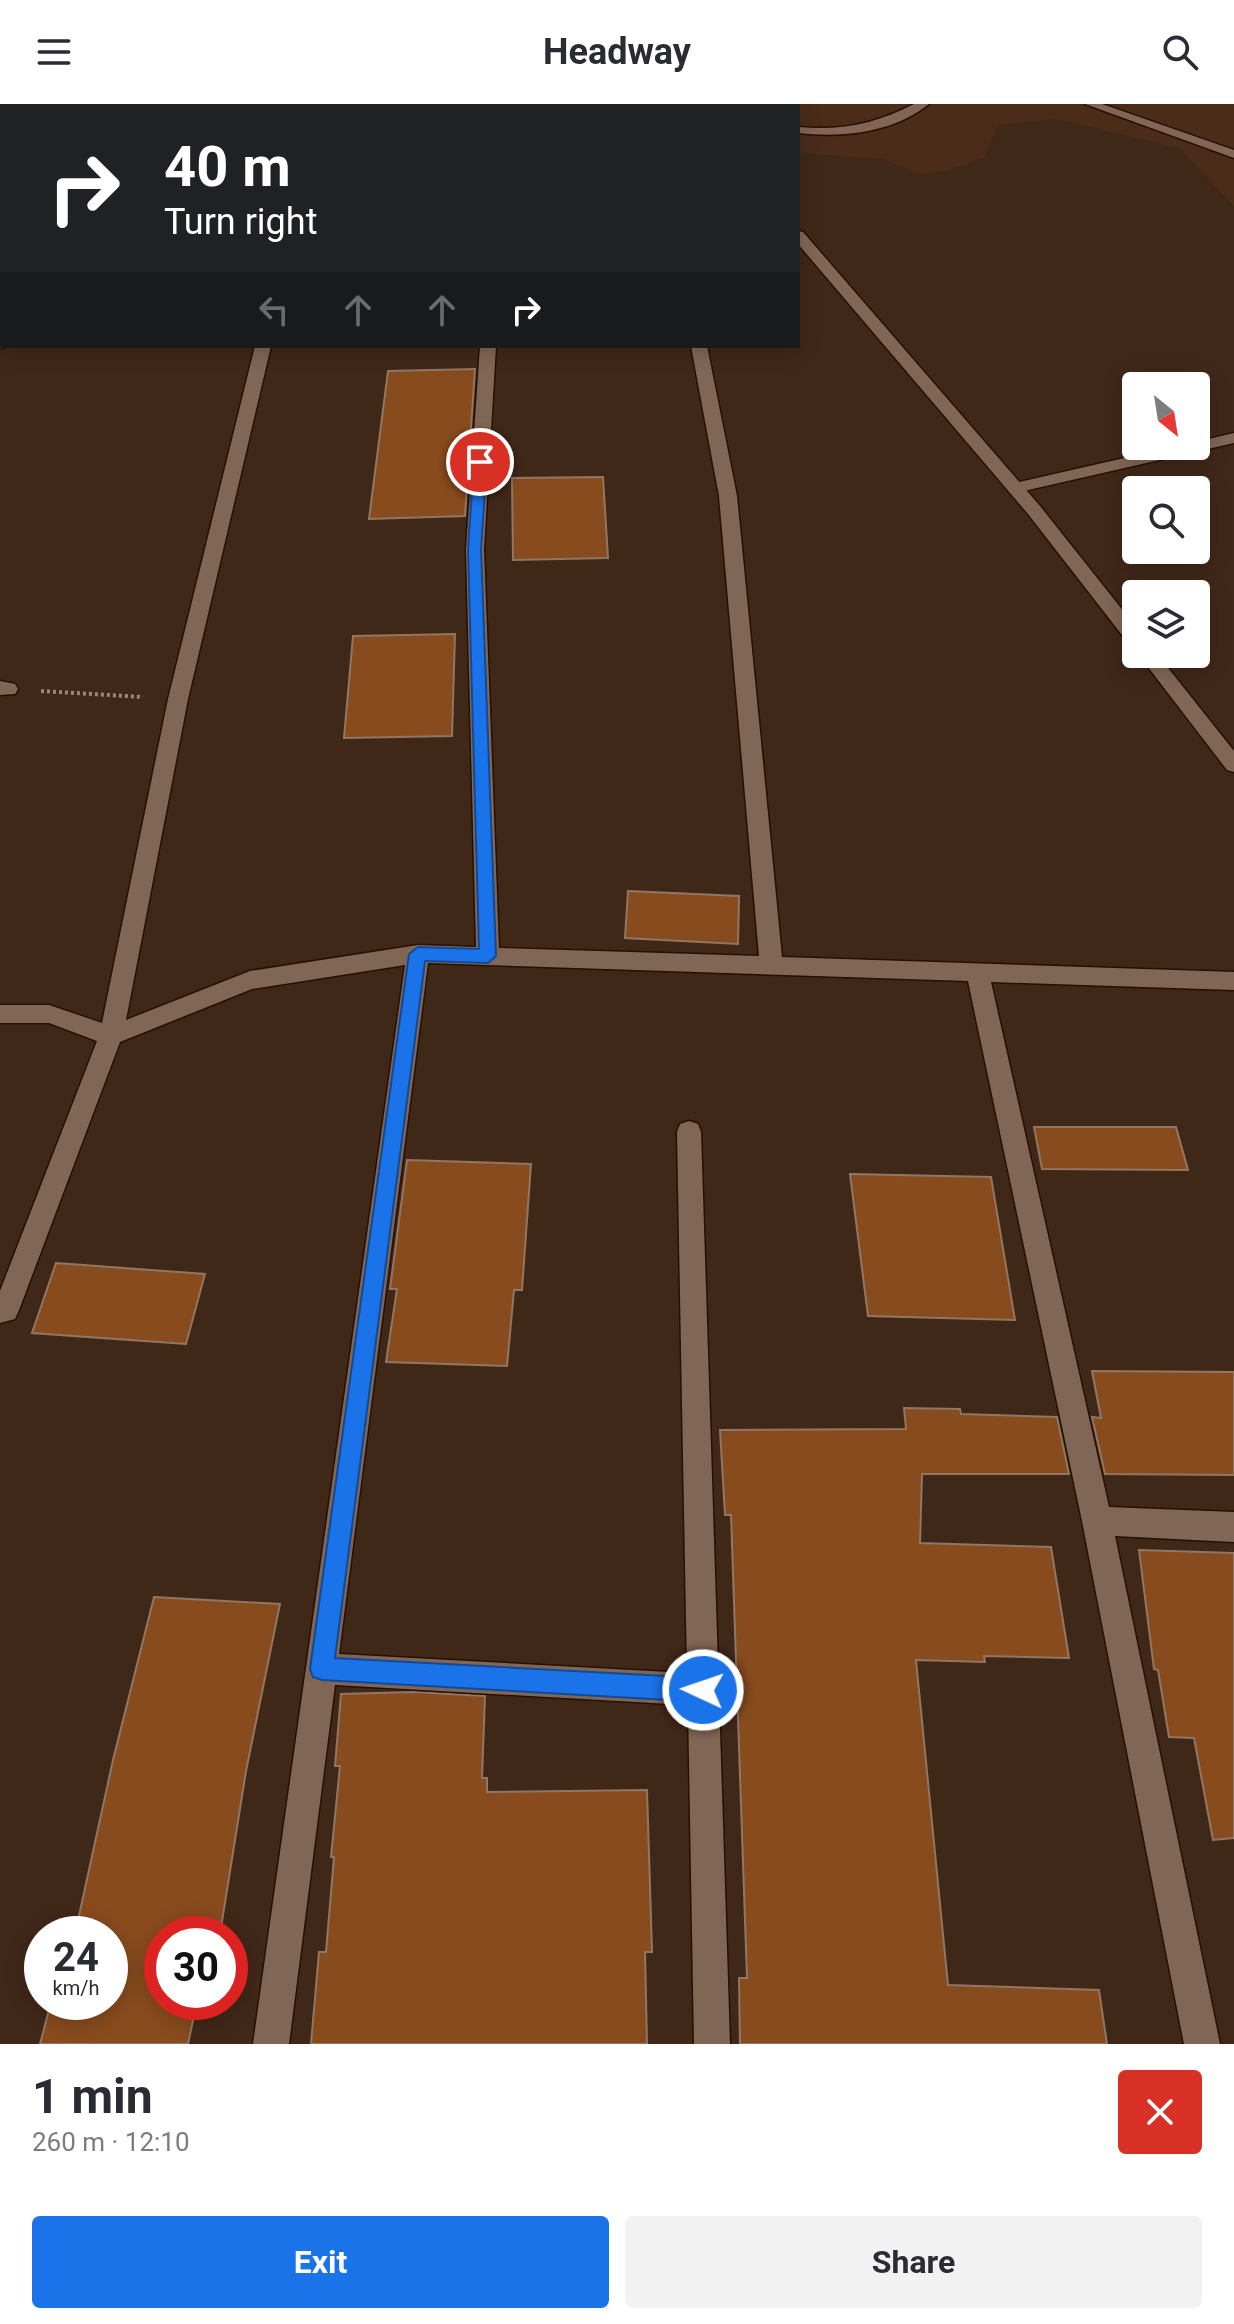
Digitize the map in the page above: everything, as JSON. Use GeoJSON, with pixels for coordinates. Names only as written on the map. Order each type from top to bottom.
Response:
{"type":"FeatureCollection","features":[{"type":"Feature","properties":{"kind":"street"},"geometry":{"type":"LineString","coordinates":[[800,237],[1015,488],[1122,622]]}},
{"type":"Feature","properties":{"kind":"street"},"geometry":{"type":"LineString","coordinates":[[2,1315],[111,1036],[178,699],[263,348]]}},
{"type":"Feature","properties":{"kind":"street"},"geometry":{"type":"LineString","coordinates":[[488,348],[475,549],[488,956]]}},
{"type":"Feature","properties":{"kind":"street"},"geometry":{"type":"LineString","coordinates":[[699,348],[728,496],[771,964]]}},
{"type":"Feature","properties":{"kind":"street"},"geometry":{"type":"LineString","coordinates":[[1015,488],[1234,438]]}},
{"type":"Feature","properties":{"kind":"street"},"geometry":{"type":"LineString","coordinates":[[1158,668],[1234,765]]}},
{"type":"Feature","properties":{"kind":"street"},"geometry":{"type":"LineString","coordinates":[[271,2044],[418,954]]}},
{"type":"Feature","properties":{"kind":"street"},"geometry":{"type":"LineString","coordinates":[[0,1014],[49,1014],[111,1036],[250,980],[418,954],[977,970],[1234,981]]}},
{"type":"Feature","properties":{"kind":"street"},"geometry":{"type":"LineString","coordinates":[[977,970],[1097,1521],[1202,2044]]}},
{"type":"Feature","properties":{"kind":"street"},"geometry":{"type":"LineString","coordinates":[[689,1132],[712,2044]]}},
{"type":"Feature","properties":{"kind":"street"},"geometry":{"type":"LineString","coordinates":[[1097,1521],[1234,1527]]}},
{"type":"Feature","properties":{"kind":"street"},"geometry":{"type":"LineString","coordinates":[[322,1669],[703,1690]]}},
{"type":"Feature","properties":{"kind":"lane"},"geometry":{"type":"LineString","coordinates":[[800,130],[835,135],[876,128],[923,104]]}},
{"type":"Feature","properties":{"kind":"lane"},"geometry":{"type":"LineString","coordinates":[[1091,104],[1234,154]]}},
{"type":"Feature","properties":{"kind":"path"},"geometry":{"type":"LineString","coordinates":[[4,688],[178,699]]}},
{"type":"Feature","properties":{"kind":"shaded area"},"geometry":{"type":"Polygon","coordinates":[[[800,104],[1234,104],[1234,206],[1179,148],[1055,119],[999,125],[983,158],[947,171],[916,174],[885,159],[800,153],[800,104]]]}},
{"type":"Feature","properties":{"kind":"building"},"geometry":{"type":"Polygon","coordinates":[[[475,369],[465,516],[369,519],[388,371],[475,369]]]}},
{"type":"Feature","properties":{"kind":"building"},"geometry":{"type":"Polygon","coordinates":[[[603,477],[608,558],[513,560],[512,478],[603,477]]]}},
{"type":"Feature","properties":{"kind":"building"},"geometry":{"type":"Polygon","coordinates":[[[455,634],[452,736],[344,738],[353,636],[455,634]]]}},
{"type":"Feature","properties":{"kind":"building"},"geometry":{"type":"Polygon","coordinates":[[[628,891],[739,896],[738,944],[625,938],[628,891]]]}},
{"type":"Feature","properties":{"kind":"building"},"geometry":{"type":"Polygon","coordinates":[[[1034,1127],[1176,1127],[1188,1170],[1042,1169],[1034,1127]]]}},
{"type":"Feature","properties":{"kind":"building"},"geometry":{"type":"Polygon","coordinates":[[[407,1160],[531,1164],[522,1290],[514,1290],[507,1366],[386,1362],[397,1289],[390,1289],[407,1160]]]}},
{"type":"Feature","properties":{"kind":"building"},"geometry":{"type":"Polygon","coordinates":[[[850,1174],[991,1177],[1015,1320],[868,1316],[850,1174]]]}},
{"type":"Feature","properties":{"kind":"building"},"geometry":{"type":"Polygon","coordinates":[[[56,1263],[205,1274],[186,1344],[32,1333],[56,1263]]]}},
{"type":"Feature","properties":{"kind":"building"},"geometry":{"type":"Polygon","coordinates":[[[1092,1371],[1234,1372],[1234,1475],[1105,1474],[1092,1417],[1101,1418],[1092,1371]]]}},
{"type":"Feature","properties":{"kind":"building"},"geometry":{"type":"Polygon","coordinates":[[[904,1408],[960,1409],[961,1414],[1057,1417],[1069,1474],[922,1474],[920,1543],[1051,1547],[1069,1658],[984,1656],[985,1662],[916,1660],[948,1985],[1099,1990],[1107,2044],[740,2044],[739,1978],[747,1978],[731,1515],[725,1515],[720,1430],[906,1429],[904,1408]]]}},
{"type":"Feature","properties":{"kind":"building"},"geometry":{"type":"Polygon","coordinates":[[[1139,1550],[1234,1553],[1234,1838],[1213,1840],[1194,1738],[1169,1737],[1158,1670],[1154,1669],[1139,1550]]]}},
{"type":"Feature","properties":{"kind":"building"},"geometry":{"type":"Polygon","coordinates":[[[154,1597],[280,1604],[246,1771],[223,1916],[144,1916],[144,2020],[193,2020],[188,2044],[40,2044],[46,2020],[128,2020],[128,1916],[79,1916],[113,1760],[154,1597]]]}},
{"type":"Feature","properties":{"kind":"building"},"geometry":{"type":"Polygon","coordinates":[[[414,1692],[485,1696],[482,1778],[487,1778],[487,1792],[647,1790],[652,1952],[645,1952],[647,2044],[311,2044],[319,1952],[326,1952],[340,1766],[335,1766],[341,1694],[414,1692]]]}},
{"type":"Feature","properties":{"kind":"route"},"geometry":{"type":"LineString","coordinates":[[480,462],[475,549],[488,956],[418,954],[322,1669],[703,1690]]}}]}
